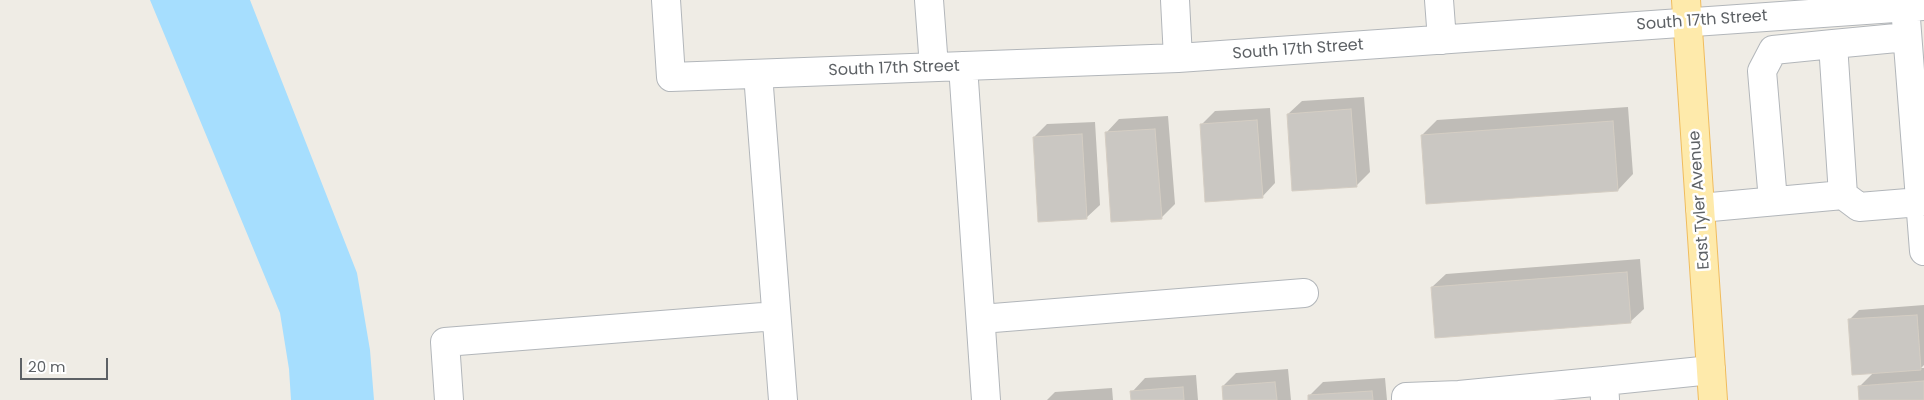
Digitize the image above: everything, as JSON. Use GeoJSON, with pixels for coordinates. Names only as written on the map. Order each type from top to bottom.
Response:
{"type":"FeatureCollection","features":[{"type":"Feature","properties":{"kind":"main road","name":"East Tyler Avenue"},"geometry":{"type":"LineString","coordinates":[[1687,11],[1713,400]]}},
{"type":"Feature","properties":{"kind":"street","name":"South 17th Street"},"geometry":{"type":"LineString","coordinates":[[666,0],[671,77],[1178,58],[1442,40],[1687,11],[1795,7],[1914,6]]}},
{"type":"Feature","properties":{"kind":"street"},"geometry":{"type":"LineString","coordinates":[[929,0],[934,67]]}},
{"type":"Feature","properties":{"kind":"street"},"geometry":{"type":"LineString","coordinates":[[1175,0],[1178,58]]}},
{"type":"Feature","properties":{"kind":"street"},"geometry":{"type":"LineString","coordinates":[[1439,0],[1442,40]]}},
{"type":"Feature","properties":{"kind":"street"},"geometry":{"type":"LineString","coordinates":[[1914,6],[1907,37],[1924,251]]}},
{"type":"Feature","properties":{"kind":"street"},"geometry":{"type":"LineString","coordinates":[[1772,201],[1762,70],[1773,50],[1907,37]]}},
{"type":"Feature","properties":{"kind":"street"},"geometry":{"type":"LineString","coordinates":[[1833,44],[1843,194],[1859,208],[1920,202]]}},
{"type":"Feature","properties":{"kind":"street"},"geometry":{"type":"LineString","coordinates":[[962,66],[986,400]]}},
{"type":"Feature","properties":{"kind":"street"},"geometry":{"type":"LineString","coordinates":[[758,74],[782,400]]}},
{"type":"Feature","properties":{"kind":"street"},"geometry":{"type":"LineString","coordinates":[[1700,208],[1843,194]]}},
{"type":"Feature","properties":{"kind":"street"},"geometry":{"type":"LineString","coordinates":[[981,319],[1304,293]]}},
{"type":"Feature","properties":{"kind":"street"},"geometry":{"type":"LineString","coordinates":[[449,400],[445,342],[776,316]]}},
{"type":"Feature","properties":{"kind":"street"},"geometry":{"type":"LineString","coordinates":[[1406,400],[1406,397],[1605,390],[1711,370]]}},
{"type":"Feature","properties":{"kind":"water"},"geometry":{"type":"Polygon","coordinates":[[[150,0],[250,0],[357,273],[370,350],[374,400],[291,400],[289,369],[280,313],[150,0]]]}},
{"type":"Feature","properties":{"kind":"building"},"geometry":{"type":"Polygon","coordinates":[[[1351,109],[1357,187],[1292,191],[1287,114],[1351,109]]]}},
{"type":"Feature","properties":{"kind":"building"},"geometry":{"type":"Polygon","coordinates":[[[1257,120],[1263,198],[1205,202],[1200,124],[1257,120]]]}},
{"type":"Feature","properties":{"kind":"building"},"geometry":{"type":"Polygon","coordinates":[[[1613,121],[1618,191],[1426,204],[1421,135],[1613,121]]]}},
{"type":"Feature","properties":{"kind":"building"},"geometry":{"type":"Polygon","coordinates":[[[1155,129],[1162,219],[1111,222],[1105,132],[1155,129]]]}},
{"type":"Feature","properties":{"kind":"building"},"geometry":{"type":"Polygon","coordinates":[[[1082,134],[1087,219],[1038,222],[1033,137],[1082,134]]]}},
{"type":"Feature","properties":{"kind":"building"},"geometry":{"type":"Polygon","coordinates":[[[1627,272],[1631,323],[1435,338],[1431,287],[1627,272]]]}},
{"type":"Feature","properties":{"kind":"building"},"geometry":{"type":"Polygon","coordinates":[[[1917,315],[1921,370],[1852,375],[1848,319],[1917,315]]]}},
{"type":"Feature","properties":{"kind":"building"},"geometry":{"type":"Polygon","coordinates":[[[1924,381],[1924,400],[1859,400],[1858,386],[1924,381]]]}},
{"type":"Feature","properties":{"kind":"building"},"geometry":{"type":"Polygon","coordinates":[[[1275,382],[1277,400],[1223,400],[1222,386],[1275,382]]]}},
{"type":"Feature","properties":{"kind":"building"},"geometry":{"type":"Polygon","coordinates":[[[1183,387],[1184,400],[1131,400],[1130,391],[1183,387]]]}},
{"type":"Feature","properties":{"kind":"building"},"geometry":{"type":"Polygon","coordinates":[[[1372,391],[1373,400],[1308,400],[1308,395],[1372,391]]]}}]}
